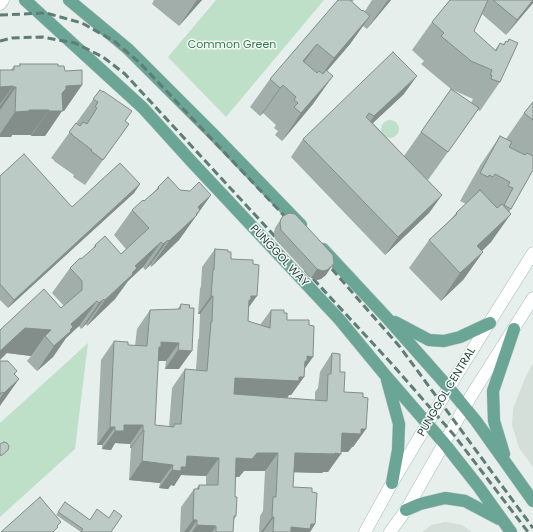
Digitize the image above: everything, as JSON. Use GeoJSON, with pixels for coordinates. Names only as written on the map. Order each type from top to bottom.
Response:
{"type":"FeatureCollection","features":[{"type":"Feature","properties":{"kind":"main road"},"geometry":{"type":"LineString","coordinates":[[0,4],[3,0]]}},
{"type":"Feature","properties":{"kind":"main road","name":"PUNGGOL WAY"},"geometry":{"type":"LineString","coordinates":[[25,0],[143,108],[338,319],[444,443],[511,532]]}},
{"type":"Feature","properties":{"kind":"main road"},"geometry":{"type":"LineString","coordinates":[[69,0],[128,49],[312,236],[449,388],[476,421],[533,501]]}},
{"type":"Feature","properties":{"kind":"main road","name":"PUNGGOL CENTRAL"},"geometry":{"type":"LineString","coordinates":[[365,532],[392,482],[533,253]]}},
{"type":"Feature","properties":{"kind":"main road","name":"PUNGGOL CENTRAL"},"geometry":{"type":"LineString","coordinates":[[390,532],[406,510],[464,407],[533,298]]}},
{"type":"Feature","properties":{"kind":"main road"},"geometry":{"type":"LineString","coordinates":[[388,319],[429,340],[444,341],[460,337],[490,323]]}},
{"type":"Feature","properties":{"kind":"main road"},"geometry":{"type":"LineString","coordinates":[[507,465],[494,421],[492,391],[514,329]]}},
{"type":"Feature","properties":{"kind":"main road"},"geometry":{"type":"LineString","coordinates":[[386,376],[399,424],[398,450],[392,482]]}},
{"type":"Feature","properties":{"kind":"main road"},"geometry":{"type":"LineString","coordinates":[[406,510],[420,504],[445,498],[465,501],[504,521]]}},
{"type":"Feature","properties":{"kind":"shaded area"},"geometry":{"type":"Polygon","coordinates":[[[533,363],[533,467],[519,448],[512,425],[513,409],[525,378],[533,363]]]}},
{"type":"Feature","properties":{"kind":"shaded area"},"geometry":{"type":"Polygon","coordinates":[[[445,522],[462,525],[472,532],[422,532],[431,525],[445,522]]]}},
{"type":"Feature","properties":{"kind":"green space","name":"Common Green"},"geometry":{"type":"Polygon","coordinates":[[[216,0],[324,0],[226,117],[168,57],[216,0]]]}},
{"type":"Feature","properties":{"kind":"green space"},"geometry":{"type":"Polygon","coordinates":[[[390,120],[396,123],[399,129],[396,135],[390,138],[384,135],[381,129],[384,123],[390,120]]]}},
{"type":"Feature","properties":{"kind":"green space"},"geometry":{"type":"Polygon","coordinates":[[[88,343],[75,449],[0,517],[0,423],[88,343]]]}},
{"type":"Feature","properties":{"kind":"building"},"geometry":{"type":"Polygon","coordinates":[[[338,0],[350,0],[370,16],[334,58],[317,44],[303,61],[317,73],[319,71],[323,74],[326,70],[333,76],[301,113],[294,107],[298,103],[294,100],[296,97],[283,85],[280,88],[270,79],[338,0]]]}},
{"type":"Feature","properties":{"kind":"building"},"geometry":{"type":"Polygon","coordinates":[[[450,0],[488,0],[474,31],[496,51],[500,43],[504,45],[509,39],[518,43],[500,82],[491,79],[492,75],[490,75],[492,70],[471,61],[441,36],[444,33],[432,22],[450,0]]]}},
{"type":"Feature","properties":{"kind":"building"},"geometry":{"type":"Polygon","coordinates":[[[493,0],[533,0],[517,20],[493,0]]]}},
{"type":"Feature","properties":{"kind":"building"},"geometry":{"type":"Polygon","coordinates":[[[393,52],[417,76],[374,116],[369,113],[366,117],[442,195],[398,237],[303,139],[393,52]]]}},
{"type":"Feature","properties":{"kind":"building"},"geometry":{"type":"Polygon","coordinates":[[[20,64],[58,64],[58,66],[64,66],[65,71],[82,70],[82,85],[66,86],[66,89],[62,93],[63,111],[29,110],[15,112],[16,87],[0,87],[0,70],[14,70],[14,66],[20,66],[20,64]]]}},
{"type":"Feature","properties":{"kind":"building"},"geometry":{"type":"Polygon","coordinates":[[[451,89],[479,108],[448,152],[421,132],[451,89]]]}},
{"type":"Feature","properties":{"kind":"building"},"geometry":{"type":"Polygon","coordinates":[[[100,90],[132,111],[125,121],[129,124],[103,160],[69,132],[76,123],[80,126],[83,122],[87,124],[97,108],[95,107],[98,102],[93,99],[100,90]]]}},
{"type":"Feature","properties":{"kind":"building"},"geometry":{"type":"Polygon","coordinates":[[[533,102],[533,120],[524,113],[533,102]]]}},
{"type":"Feature","properties":{"kind":"building"},"geometry":{"type":"Polygon","coordinates":[[[500,136],[512,142],[509,147],[525,155],[527,153],[533,156],[533,170],[511,209],[504,205],[513,188],[508,186],[510,182],[495,174],[493,177],[489,175],[488,177],[480,173],[500,136]]]}},
{"type":"Feature","properties":{"kind":"building"},"geometry":{"type":"Polygon","coordinates":[[[24,154],[72,207],[120,163],[140,184],[14,300],[0,284],[0,176],[24,154]]]}},
{"type":"Feature","properties":{"kind":"building"},"geometry":{"type":"Polygon","coordinates":[[[168,177],[180,190],[190,191],[199,182],[211,195],[198,207],[200,210],[196,214],[197,215],[169,241],[168,240],[163,244],[161,242],[135,266],[137,268],[132,273],[133,274],[105,300],[104,299],[99,303],[97,301],[71,324],[73,327],[70,330],[71,331],[54,346],[45,336],[51,330],[25,328],[0,351],[0,330],[44,289],[61,308],[82,290],[82,281],[70,268],[96,246],[95,245],[105,236],[121,254],[149,228],[132,210],[159,188],[158,187],[168,177]]]}},
{"type":"Feature","properties":{"kind":"building"},"geometry":{"type":"Polygon","coordinates":[[[480,190],[497,208],[502,204],[511,214],[477,246],[483,252],[460,273],[429,240],[480,190]]]}},
{"type":"Feature","properties":{"kind":"building"},"geometry":{"type":"Polygon","coordinates":[[[289,213],[295,214],[333,255],[334,263],[327,270],[323,271],[317,269],[281,230],[281,219],[289,213]]]}},
{"type":"Feature","properties":{"kind":"building"},"geometry":{"type":"Polygon","coordinates":[[[215,249],[228,250],[228,252],[231,252],[231,259],[253,260],[253,264],[259,265],[257,296],[251,296],[251,300],[249,300],[248,321],[270,328],[271,310],[284,310],[284,313],[287,313],[287,320],[309,320],[309,325],[314,326],[313,357],[307,356],[307,361],[305,361],[304,377],[299,377],[299,381],[235,378],[234,394],[327,401],[328,374],[331,374],[332,353],[340,354],[340,372],[345,372],[344,392],[363,393],[363,397],[368,398],[366,429],[361,429],[361,434],[342,433],[341,454],[295,453],[293,487],[312,488],[312,492],[317,493],[315,524],[311,524],[310,529],[291,527],[291,532],[273,532],[273,497],[276,497],[278,453],[257,453],[252,459],[236,458],[235,497],[237,497],[233,532],[216,532],[216,526],[197,525],[197,520],[193,520],[194,489],[199,489],[199,485],[218,485],[219,458],[187,456],[186,467],[181,467],[181,471],[172,470],[173,465],[142,461],[143,425],[124,425],[124,431],[115,431],[115,427],[110,427],[114,341],[128,342],[128,345],[147,346],[150,310],[180,309],[181,304],[190,305],[189,308],[194,308],[192,351],[178,350],[179,343],[161,342],[161,347],[159,347],[155,425],[174,427],[174,424],[181,424],[185,369],[207,371],[212,322],[213,296],[211,296],[215,249]]]}},
{"type":"Feature","properties":{"kind":"building"},"geometry":{"type":"Polygon","coordinates":[[[0,361],[8,361],[17,371],[14,374],[19,379],[4,393],[3,392],[0,394],[0,361]]]}},
{"type":"Feature","properties":{"kind":"building"},"geometry":{"type":"Polygon","coordinates":[[[4,442],[9,446],[8,450],[1,456],[0,444],[4,442]]]}},
{"type":"Feature","properties":{"kind":"building"},"geometry":{"type":"Polygon","coordinates":[[[40,497],[61,522],[53,532],[1,532],[40,497]]]}},
{"type":"Feature","properties":{"kind":"building"},"geometry":{"type":"Polygon","coordinates":[[[65,502],[90,520],[97,509],[109,518],[114,510],[122,516],[111,532],[81,532],[83,529],[58,512],[65,502]]]}},
{"type":"Feature","properties":{"kind":"railway"},"geometry":{"type":"LineString","coordinates":[[0,15],[46,13],[82,23],[114,41],[140,63],[291,223]]}},
{"type":"Feature","properties":{"kind":"railway"},"geometry":{"type":"LineString","coordinates":[[0,41],[12,38],[42,37],[75,43],[103,57],[125,74],[281,243]]}},
{"type":"Feature","properties":{"kind":"railway"},"geometry":{"type":"LineString","coordinates":[[324,260],[400,347],[533,528]]}},
{"type":"Feature","properties":{"kind":"railway"},"geometry":{"type":"LineString","coordinates":[[305,270],[391,363],[454,435],[528,532]]}}]}
